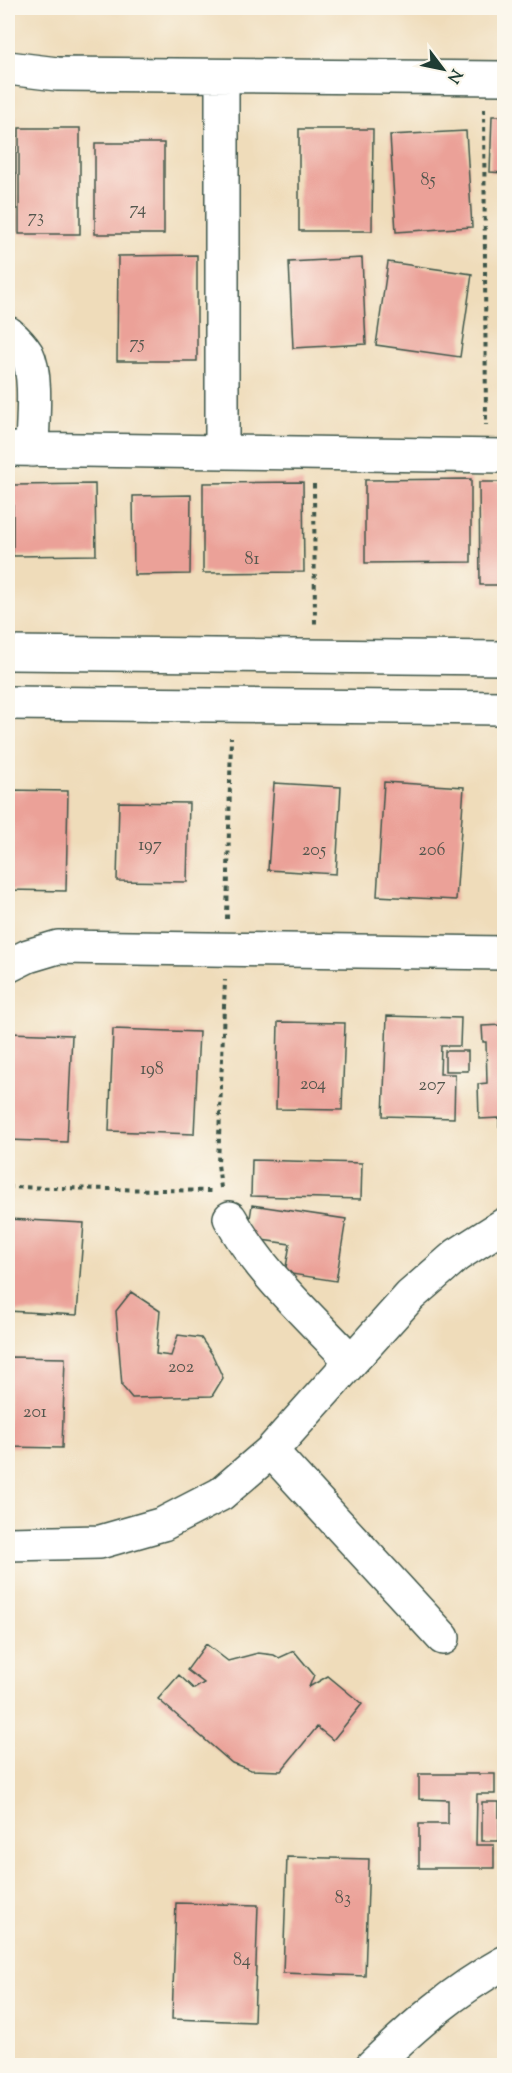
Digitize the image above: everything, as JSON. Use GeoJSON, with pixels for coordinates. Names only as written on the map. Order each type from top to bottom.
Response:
{"type":"FeatureCollection","features":[{"type":"Feature","properties":{"kind":"street"},"geometry":{"type":"LineString","coordinates":[[8,68],[57,74],[494,78]]}},
{"type":"Feature","properties":{"kind":"street"},"geometry":{"type":"LineString","coordinates":[[222,76],[222,452]]}},
{"type":"Feature","properties":{"kind":"street"},"geometry":{"type":"LineString","coordinates":[[8,333],[17,340],[27,355],[33,372],[20,450],[495,456]]}},
{"type":"Feature","properties":{"kind":"street"},"geometry":{"type":"LineString","coordinates":[[8,653],[504,658]]}},
{"type":"Feature","properties":{"kind":"street"},"geometry":{"type":"LineString","coordinates":[[8,703],[504,708]]}},
{"type":"Feature","properties":{"kind":"street"},"geometry":{"type":"LineString","coordinates":[[8,966],[28,956],[58,947],[504,953]]}},
{"type":"Feature","properties":{"kind":"street"},"geometry":{"type":"LineString","coordinates":[[226,1205],[244,1243],[261,1265],[351,1361]]}},
{"type":"Feature","properties":{"kind":"street"},"geometry":{"type":"LineString","coordinates":[[8,1544],[100,1542],[163,1524],[221,1494],[271,1451],[410,1296],[457,1255],[504,1225]]}},
{"type":"Feature","properties":{"kind":"street"},"geometry":{"type":"LineString","coordinates":[[271,1451],[443,1638]]}},
{"type":"Feature","properties":{"kind":"street"},"geometry":{"type":"LineString","coordinates":[[372,2066],[419,2021],[471,1982],[504,1963]]}},
{"type":"Feature","properties":{"kind":"path"},"geometry":{"type":"LineString","coordinates":[[494,78],[495,456]]}},
{"type":"Feature","properties":{"kind":"path"},"geometry":{"type":"LineString","coordinates":[[314,453],[316,655]]}},
{"type":"Feature","properties":{"kind":"path"},"geometry":{"type":"LineString","coordinates":[[8,1187],[226,1205]]}},
{"type":"Feature","properties":{"kind":"building"},"geometry":{"type":"Polygon","coordinates":[[[492,116],[504,116],[504,173],[490,172],[492,116]]]}},
{"type":"Feature","properties":{"kind":"building"},"geometry":{"type":"Polygon","coordinates":[[[8,117],[16,117],[16,232],[8,232],[8,117]]]}},
{"type":"Feature","properties":{"kind":"building"},"geometry":{"type":"Polygon","coordinates":[[[19,128],[80,128],[80,234],[19,234],[19,128]]]}},
{"type":"Feature","properties":{"kind":"building"},"geometry":{"type":"Polygon","coordinates":[[[299,129],[373,129],[372,231],[299,231],[299,129]]]}},
{"type":"Feature","properties":{"kind":"building"},"geometry":{"type":"Polygon","coordinates":[[[466,131],[472,227],[396,232],[390,135],[466,131]]]}},
{"type":"Feature","properties":{"kind":"building"},"geometry":{"type":"Polygon","coordinates":[[[95,143],[164,143],[164,234],[95,234],[95,143]]]}},
{"type":"Feature","properties":{"kind":"building"},"geometry":{"type":"Polygon","coordinates":[[[197,255],[197,361],[117,361],[118,256],[197,255]]]}},
{"type":"Feature","properties":{"kind":"building"},"geometry":{"type":"Polygon","coordinates":[[[362,258],[366,344],[293,348],[289,262],[362,258]]]}},
{"type":"Feature","properties":{"kind":"building"},"geometry":{"type":"Polygon","coordinates":[[[388,262],[472,274],[460,357],[376,345],[388,262]]]}},
{"type":"Feature","properties":{"kind":"building"},"geometry":{"type":"Polygon","coordinates":[[[471,479],[471,562],[365,563],[365,480],[471,479]]]}},
{"type":"Feature","properties":{"kind":"building"},"geometry":{"type":"Polygon","coordinates":[[[303,482],[304,572],[203,573],[203,483],[303,482]]]}},
{"type":"Feature","properties":{"kind":"building"},"geometry":{"type":"Polygon","coordinates":[[[479,482],[504,482],[504,585],[480,585],[479,482]]]}},
{"type":"Feature","properties":{"kind":"building"},"geometry":{"type":"Polygon","coordinates":[[[95,484],[96,555],[13,556],[13,485],[95,484]]]}},
{"type":"Feature","properties":{"kind":"building"},"geometry":{"type":"Polygon","coordinates":[[[191,495],[190,574],[134,575],[133,496],[191,495]]]}},
{"type":"Feature","properties":{"kind":"building"},"geometry":{"type":"Polygon","coordinates":[[[384,782],[464,787],[456,900],[377,896],[384,782]]]}},
{"type":"Feature","properties":{"kind":"building"},"geometry":{"type":"Polygon","coordinates":[[[274,783],[341,787],[336,874],[268,870],[274,783]]]}},
{"type":"Feature","properties":{"kind":"building"},"geometry":{"type":"Polygon","coordinates":[[[8,790],[68,791],[66,891],[8,890],[8,790]]]}},
{"type":"Feature","properties":{"kind":"building"},"geometry":{"type":"Polygon","coordinates":[[[119,802],[189,803],[187,882],[117,881],[119,802]]]}},
{"type":"Feature","properties":{"kind":"building"},"geometry":{"type":"Polygon","coordinates":[[[387,1016],[461,1018],[460,1046],[441,1046],[440,1074],[455,1074],[454,1118],[383,1116],[387,1016]]]}},
{"type":"Feature","properties":{"kind":"building"},"geometry":{"type":"Polygon","coordinates":[[[278,1022],[345,1023],[342,1110],[276,1109],[278,1022]]]}},
{"type":"Feature","properties":{"kind":"building"},"geometry":{"type":"Polygon","coordinates":[[[504,1025],[504,1127],[499,1127],[499,1118],[479,1119],[478,1084],[487,1083],[486,1042],[483,1042],[482,1026],[504,1025]]]}},
{"type":"Feature","properties":{"kind":"building"},"geometry":{"type":"Polygon","coordinates":[[[113,1029],[199,1032],[194,1134],[109,1131],[113,1029]]]}},
{"type":"Feature","properties":{"kind":"building"},"geometry":{"type":"Polygon","coordinates":[[[8,1033],[72,1035],[67,1142],[8,1140],[8,1033]]]}},
{"type":"Feature","properties":{"kind":"building"},"geometry":{"type":"Polygon","coordinates":[[[445,1051],[468,1051],[468,1071],[445,1071],[445,1051]]]}},
{"type":"Feature","properties":{"kind":"building"},"geometry":{"type":"Polygon","coordinates":[[[252,1160],[362,1163],[361,1199],[251,1196],[252,1160]]]}},
{"type":"Feature","properties":{"kind":"building"},"geometry":{"type":"Polygon","coordinates":[[[252,1205],[346,1219],[336,1281],[285,1273],[290,1244],[247,1238],[252,1205]]]}},
{"type":"Feature","properties":{"kind":"building"},"geometry":{"type":"Polygon","coordinates":[[[8,1219],[84,1223],[77,1315],[8,1311],[8,1219]]]}},
{"type":"Feature","properties":{"kind":"building"},"geometry":{"type":"Polygon","coordinates":[[[131,1292],[160,1311],[156,1354],[171,1356],[178,1335],[201,1338],[212,1354],[223,1378],[212,1396],[132,1398],[122,1386],[116,1311],[131,1292]]]}},
{"type":"Feature","properties":{"kind":"building"},"geometry":{"type":"Polygon","coordinates":[[[8,1357],[65,1358],[62,1448],[8,1447],[8,1357]]]}},
{"type":"Feature","properties":{"kind":"building"},"geometry":{"type":"Polygon","coordinates":[[[206,1644],[228,1661],[258,1653],[279,1658],[294,1651],[314,1675],[309,1687],[328,1676],[362,1704],[333,1740],[317,1727],[281,1771],[251,1770],[232,1763],[158,1699],[179,1675],[194,1689],[204,1683],[187,1670],[206,1644]]]}},
{"type":"Feature","properties":{"kind":"building"},"geometry":{"type":"Polygon","coordinates":[[[419,1774],[495,1774],[495,1794],[477,1794],[476,1845],[494,1845],[494,1868],[419,1868],[419,1824],[448,1824],[448,1800],[419,1799],[419,1774]]]}},
{"type":"Feature","properties":{"kind":"building"},"geometry":{"type":"Polygon","coordinates":[[[482,1802],[499,1802],[499,1841],[482,1841],[482,1802]]]}},
{"type":"Feature","properties":{"kind":"building"},"geometry":{"type":"Polygon","coordinates":[[[287,1857],[369,1859],[365,1976],[283,1973],[287,1857]]]}},
{"type":"Feature","properties":{"kind":"building"},"geometry":{"type":"Polygon","coordinates":[[[176,1903],[258,1905],[254,2022],[172,2019],[176,1903]]]}}]}
